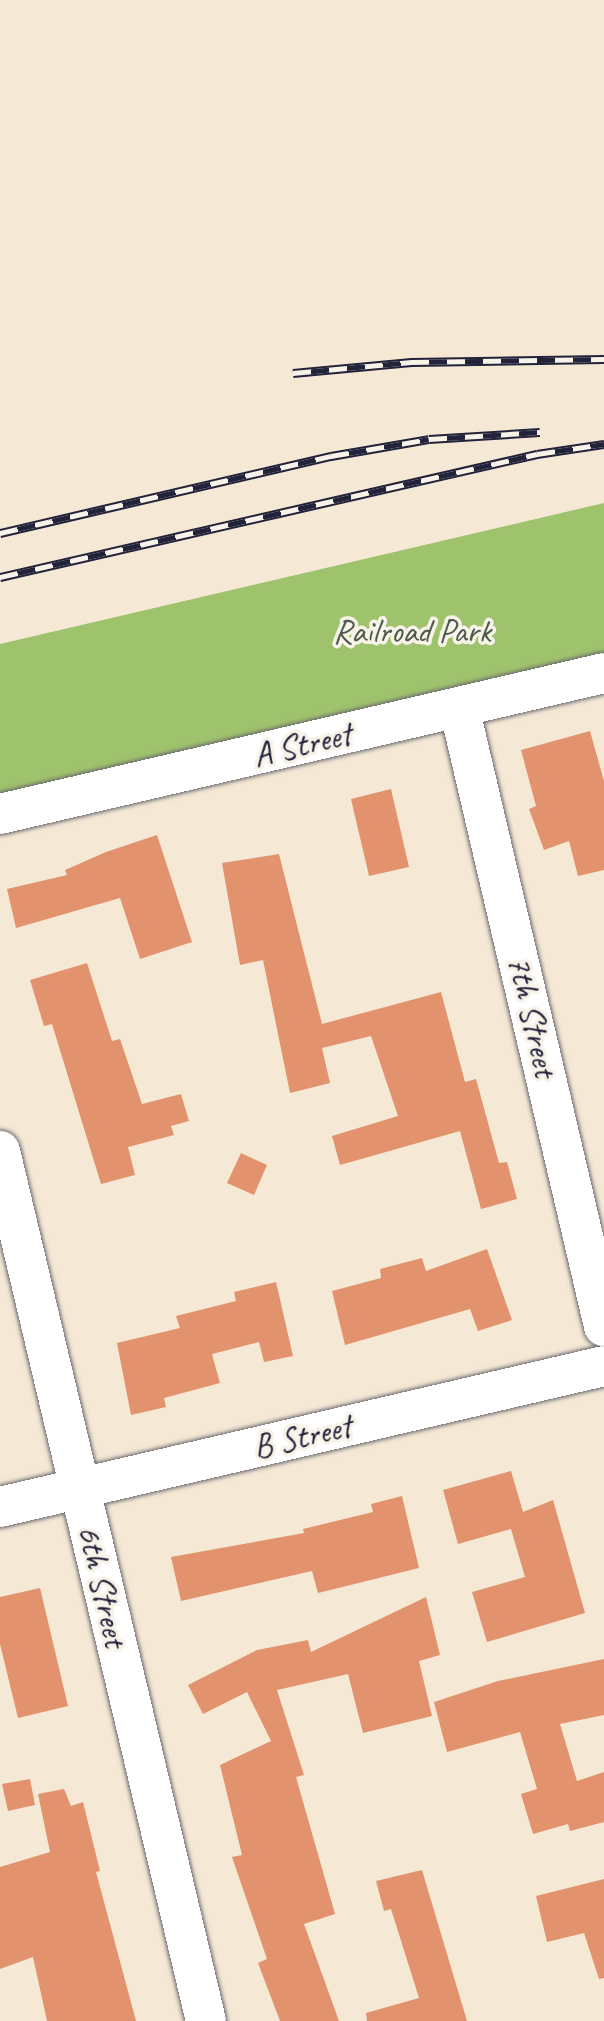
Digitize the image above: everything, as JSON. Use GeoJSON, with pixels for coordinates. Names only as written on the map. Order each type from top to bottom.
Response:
{"type":"FeatureCollection","features":[{"type":"Feature","properties":{"kind":"street","name":"A Street"},"geometry":{"type":"LineString","coordinates":[[0,814],[604,673]]}},
{"type":"Feature","properties":{"kind":"street","name":"7th Street"},"geometry":{"type":"LineString","coordinates":[[459,707],[604,1326]]}},
{"type":"Feature","properties":{"kind":"street","name":"6th Street"},"geometry":{"type":"LineString","coordinates":[[0,1151],[206,2021]]}},
{"type":"Feature","properties":{"kind":"street","name":"B Street"},"geometry":{"type":"LineString","coordinates":[[0,1507],[604,1366]]}},
{"type":"Feature","properties":{"kind":"green space","name":"Railroad Park"},"geometry":{"type":"Polygon","coordinates":[[[604,503],[604,673],[0,814],[0,644],[604,503]]]}},
{"type":"Feature","properties":{"kind":"building"},"geometry":{"type":"Polygon","coordinates":[[[590,731],[604,781],[604,870],[578,876],[569,841],[544,850],[529,809],[536,806],[521,750],[590,731]]]}},
{"type":"Feature","properties":{"kind":"building"},"geometry":{"type":"Polygon","coordinates":[[[391,789],[409,867],[369,876],[351,799],[391,789]]]}},
{"type":"Feature","properties":{"kind":"building"},"geometry":{"type":"Polygon","coordinates":[[[157,835],[192,942],[140,959],[120,898],[16,928],[7,889],[67,875],[65,870],[157,835]]]}},
{"type":"Feature","properties":{"kind":"building"},"geometry":{"type":"Polygon","coordinates":[[[279,854],[322,1024],[441,992],[465,1082],[476,1079],[499,1163],[507,1162],[517,1199],[481,1209],[460,1131],[340,1165],[332,1136],[398,1116],[371,1036],[322,1048],[330,1083],[290,1093],[263,960],[240,965],[222,863],[279,854]]]}},
{"type":"Feature","properties":{"kind":"building"},"geometry":{"type":"Polygon","coordinates":[[[87,963],[112,1041],[120,1039],[142,1104],[181,1094],[189,1121],[171,1126],[174,1135],[128,1147],[135,1175],[101,1184],[52,1024],[44,1026],[30,980],[87,963]]]}},
{"type":"Feature","properties":{"kind":"building"},"geometry":{"type":"Polygon","coordinates":[[[241,1153],[267,1165],[254,1195],[227,1183],[241,1153]]]}},
{"type":"Feature","properties":{"kind":"building"},"geometry":{"type":"Polygon","coordinates":[[[487,1249],[512,1320],[478,1331],[470,1309],[345,1345],[332,1291],[381,1278],[380,1269],[422,1258],[426,1271],[487,1249]]]}},
{"type":"Feature","properties":{"kind":"building"},"geometry":{"type":"Polygon","coordinates":[[[276,1282],[293,1356],[264,1362],[259,1342],[212,1354],[220,1383],[164,1398],[166,1407],[131,1415],[117,1343],[180,1328],[176,1316],[236,1301],[234,1292],[276,1282]]]}},
{"type":"Feature","properties":{"kind":"building"},"geometry":{"type":"Polygon","coordinates":[[[511,1471],[523,1512],[553,1500],[585,1613],[487,1642],[472,1592],[525,1577],[511,1529],[458,1544],[443,1490],[511,1471]]]}},
{"type":"Feature","properties":{"kind":"building"},"geometry":{"type":"Polygon","coordinates":[[[402,1496],[419,1568],[318,1593],[312,1571],[181,1601],[171,1557],[304,1533],[303,1529],[373,1512],[371,1504],[402,1496]]]}},
{"type":"Feature","properties":{"kind":"building"},"geometry":{"type":"Polygon","coordinates":[[[40,1588],[68,1706],[18,1718],[0,1644],[0,1597],[40,1588]]]}},
{"type":"Feature","properties":{"kind":"building"},"geometry":{"type":"Polygon","coordinates":[[[426,1597],[440,1655],[419,1661],[432,1716],[363,1733],[348,1674],[277,1690],[304,1775],[296,1777],[335,1914],[304,1924],[339,2021],[280,2021],[258,1963],[267,1959],[232,1857],[242,1855],[220,1765],[271,1741],[247,1692],[203,1714],[188,1685],[257,1650],[308,1640],[311,1652],[426,1597]]]}},
{"type":"Feature","properties":{"kind":"building"},"geometry":{"type":"Polygon","coordinates":[[[604,1659],[604,1715],[560,1724],[577,1781],[604,1772],[604,1822],[570,1831],[568,1824],[533,1834],[521,1794],[537,1789],[520,1732],[447,1752],[434,1702],[498,1681],[604,1659]]]}},
{"type":"Feature","properties":{"kind":"building"},"geometry":{"type":"Polygon","coordinates":[[[30,1779],[35,1805],[8,1811],[2,1784],[30,1779]]]}},
{"type":"Feature","properties":{"kind":"building"},"geometry":{"type":"Polygon","coordinates":[[[64,1789],[71,1806],[83,1802],[100,1871],[96,1872],[136,2021],[47,2021],[33,1957],[0,1969],[0,1867],[50,1852],[38,1794],[64,1789]]]}},
{"type":"Feature","properties":{"kind":"building"},"geometry":{"type":"Polygon","coordinates":[[[422,1870],[467,2021],[367,2021],[366,2013],[419,1998],[391,1909],[384,1911],[376,1881],[422,1870]]]}},
{"type":"Feature","properties":{"kind":"building"},"geometry":{"type":"Polygon","coordinates":[[[604,1879],[604,1978],[599,1979],[584,1933],[547,1942],[536,1896],[604,1879]]]}},
{"type":"Feature","properties":{"kind":"railway"},"geometry":{"type":"LineString","coordinates":[[293,373],[411,362],[604,359]]}},
{"type":"Feature","properties":{"kind":"railway"},"geometry":{"type":"LineString","coordinates":[[0,533],[331,456],[429,439],[540,432]]}},
{"type":"Feature","properties":{"kind":"railway"},"geometry":{"type":"LineString","coordinates":[[0,577],[537,454],[604,444]]}}]}
